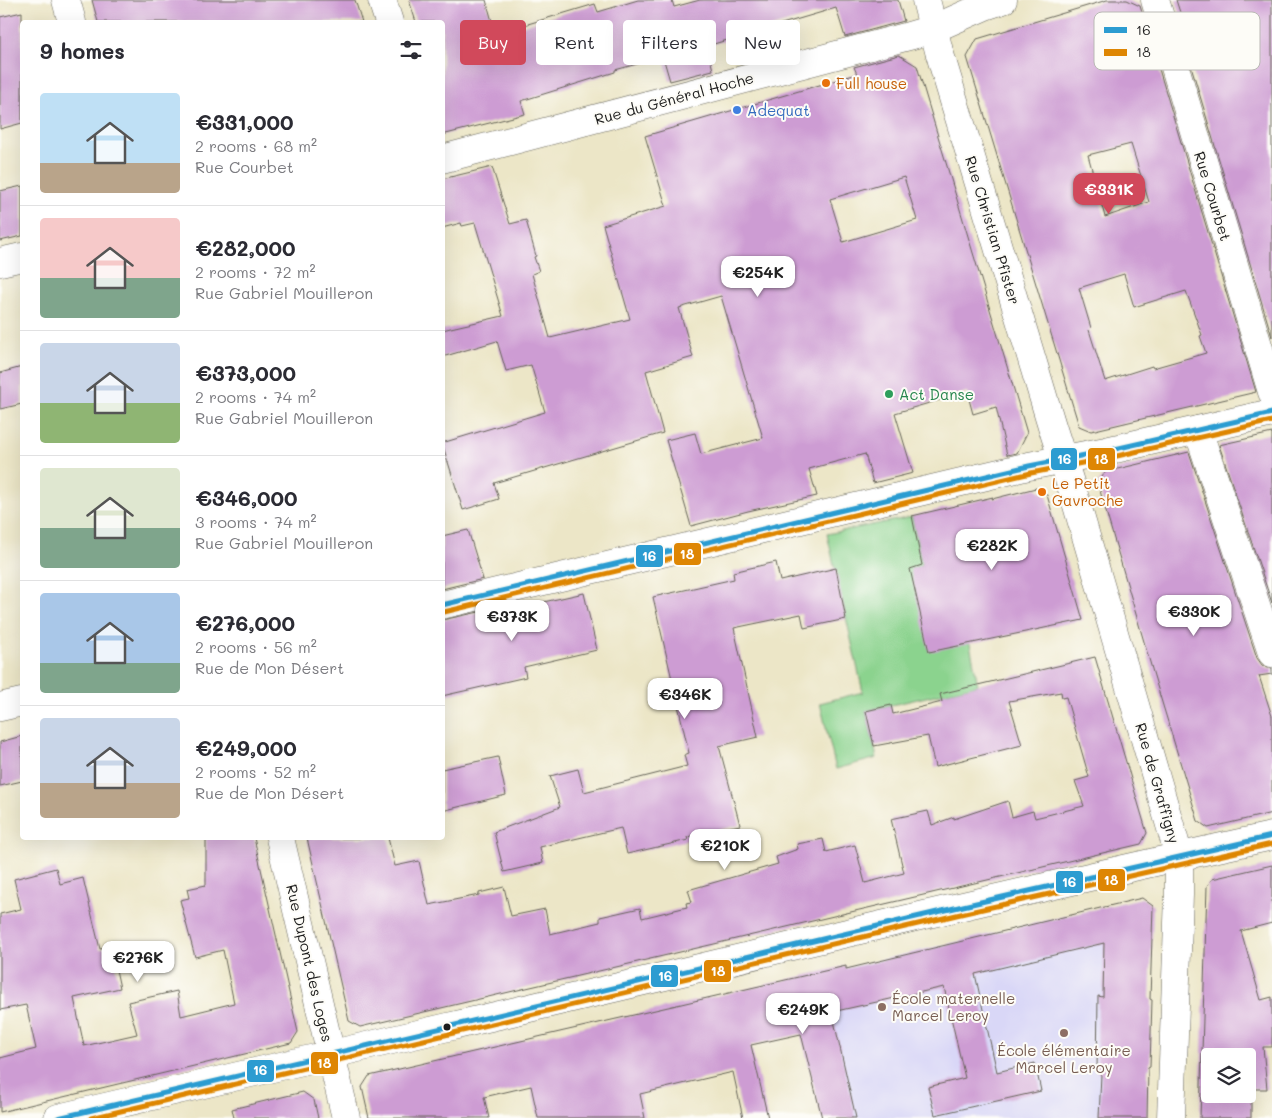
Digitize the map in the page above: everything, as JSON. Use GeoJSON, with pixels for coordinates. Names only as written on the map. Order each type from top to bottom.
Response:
{"type":"FeatureCollection","features":[{"type":"Feature","properties":{"kind":"street"},"geometry":{"type":"LineString","coordinates":[[66,0],[71,20]]}},
{"type":"Feature","properties":{"kind":"street"},"geometry":{"type":"LineString","coordinates":[[382,0],[388,20]]}},
{"type":"Feature","properties":{"kind":"street","name":"Rue Christian Pfister"},"geometry":{"type":"LineString","coordinates":[[926,0],[950,89],[1063,459]]}},
{"type":"Feature","properties":{"kind":"street","name":"Rue du Général Hoche"},"geometry":{"type":"LineString","coordinates":[[445,158],[934,29],[1003,0]]}},
{"type":"Feature","properties":{"kind":"street","name":"Rue Courbet"},"geometry":{"type":"LineString","coordinates":[[1155,0],[1159,12]]}},
{"type":"Feature","properties":{"kind":"street","name":"Rue Courbet"},"geometry":{"type":"LineString","coordinates":[[1176,70],[1272,392]]}},
{"type":"Feature","properties":{"kind":"street"},"geometry":{"type":"LineString","coordinates":[[0,262],[20,257]]}},
{"type":"Feature","properties":{"kind":"street"},"geometry":{"type":"LineString","coordinates":[[445,604],[1029,466],[1198,430],[1272,412]]}},
{"type":"Feature","properties":{"kind":"street"},"geometry":{"type":"LineString","coordinates":[[1198,430],[1272,653]]}},
{"type":"Feature","properties":{"kind":"street","name":"Rue de Graffigny"},"geometry":{"type":"LineString","coordinates":[[1063,459],[1179,856],[1171,1118]]}},
{"type":"Feature","properties":{"kind":"street"},"geometry":{"type":"LineString","coordinates":[[0,708],[20,703]]}},
{"type":"Feature","properties":{"kind":"street"},"geometry":{"type":"LineString","coordinates":[[58,1118],[760,953],[1272,836]]}},
{"type":"Feature","properties":{"kind":"street","name":"Rue Dupont des Loges"},"geometry":{"type":"LineString","coordinates":[[280,840],[346,1118]]}},
{"type":"Feature","properties":{"kind":"shaded area","name":"École élémentaire Marcel Leroy"},"geometry":{"type":"Polygon","coordinates":[[[1142,898],[1153,907],[1150,999],[1152,1000],[1147,1118],[822,1118],[788,980],[1142,898]]]}},
{"type":"Feature","properties":{"kind":"green space"},"geometry":{"type":"Polygon","coordinates":[[[912,517],[922,565],[911,569],[970,644],[978,685],[866,711],[877,758],[836,769],[820,703],[863,692],[827,534],[912,517]]]}},
{"type":"Feature","properties":{"kind":"building"},"geometry":{"type":"Polygon","coordinates":[[[92,0],[355,0],[361,20],[97,20],[92,0]]]}},
{"type":"Feature","properties":{"kind":"building"},"geometry":{"type":"Polygon","coordinates":[[[409,0],[486,0],[492,20],[460,20],[460,65],[526,65],[526,25],[536,22],[536,65],[613,65],[613,20],[541,20],[595,4],[598,12],[638,0],[672,0],[674,7],[700,0],[898,0],[904,21],[845,37],[836,8],[795,20],[726,20],[726,40],[716,43],[716,20],[623,20],[623,65],[633,65],[521,101],[525,114],[445,134],[445,20],[415,20],[409,0]]]}},
{"type":"Feature","properties":{"kind":"building"},"geometry":{"type":"Polygon","coordinates":[[[1107,0],[1127,0],[1140,6],[1142,12],[1094,12],[1094,70],[1159,70],[1256,392],[1091,431],[1079,426],[967,57],[977,39],[1107,0]],[[1131,144],[1088,155],[1105,217],[1149,202],[1131,144]],[[1124,274],[1079,288],[1091,328],[1089,330],[1105,381],[1152,366],[1153,368],[1206,353],[1200,336],[1202,335],[1186,291],[1134,307],[1124,274]]]}},
{"type":"Feature","properties":{"kind":"building"},"geometry":{"type":"Polygon","coordinates":[[[1176,0],[1272,0],[1272,337],[1192,70],[1260,70],[1260,12],[1180,12],[1176,0]]]}},
{"type":"Feature","properties":{"kind":"building"},"geometry":{"type":"Polygon","coordinates":[[[22,12],[22,20],[20,20],[20,124],[0,129],[0,17],[22,12]]]}},
{"type":"Feature","properties":{"kind":"building"},"geometry":{"type":"Polygon","coordinates":[[[899,55],[917,66],[1027,433],[1017,453],[1007,455],[996,407],[973,414],[967,392],[895,413],[913,473],[873,483],[865,454],[809,469],[817,496],[691,526],[666,440],[695,433],[701,454],[763,438],[721,296],[679,308],[693,357],[646,371],[663,433],[494,483],[499,499],[463,510],[445,453],[445,442],[545,412],[531,365],[506,371],[497,341],[445,356],[445,329],[503,316],[475,223],[462,226],[461,223],[445,227],[445,178],[492,167],[510,224],[526,220],[539,271],[532,274],[550,338],[630,319],[603,225],[666,206],[645,136],[857,74],[854,67],[899,55]],[[904,177],[830,199],[843,242],[917,220],[904,177]]]}},
{"type":"Feature","properties":{"kind":"building"},"geometry":{"type":"Polygon","coordinates":[[[665,65],[712,65],[713,70],[670,81],[665,65]]]}},
{"type":"Feature","properties":{"kind":"building"},"geometry":{"type":"Polygon","coordinates":[[[20,186],[20,236],[0,241],[0,191],[20,186]]]}},
{"type":"Feature","properties":{"kind":"building"},"geometry":{"type":"Polygon","coordinates":[[[20,368],[20,404],[0,409],[0,373],[20,368]]]}},
{"type":"Feature","properties":{"kind":"building"},"geometry":{"type":"Polygon","coordinates":[[[1272,433],[1272,603],[1219,445],[1272,433]]]}},
{"type":"Feature","properties":{"kind":"building"},"geometry":{"type":"Polygon","coordinates":[[[1189,452],[1257,658],[1262,665],[1272,668],[1272,674],[1259,676],[1272,716],[1272,813],[1208,828],[1198,821],[1098,484],[1105,472],[1189,452]]]}},
{"type":"Feature","properties":{"kind":"building"},"geometry":{"type":"Polygon","coordinates":[[[1036,488],[1047,495],[1083,620],[929,652],[910,569],[922,565],[912,516],[1036,488]]]}},
{"type":"Feature","properties":{"kind":"building"},"geometry":{"type":"Polygon","coordinates":[[[468,530],[483,579],[445,588],[445,535],[468,530]]]}},
{"type":"Feature","properties":{"kind":"building"},"geometry":{"type":"Polygon","coordinates":[[[776,562],[780,581],[836,568],[846,619],[804,628],[801,614],[734,628],[758,737],[719,746],[740,825],[687,837],[688,840],[627,854],[621,828],[540,847],[543,863],[504,872],[494,832],[560,807],[550,776],[578,769],[584,792],[687,766],[684,755],[689,753],[653,597],[734,579],[733,572],[776,562]]]}},
{"type":"Feature","properties":{"kind":"building"},"geometry":{"type":"Polygon","coordinates":[[[584,593],[597,650],[524,667],[526,677],[445,695],[445,619],[493,609],[494,613],[584,593]]]}},
{"type":"Feature","properties":{"kind":"building"},"geometry":{"type":"Polygon","coordinates":[[[1095,657],[1147,833],[1141,844],[360,1027],[349,1021],[307,840],[388,840],[395,866],[419,861],[429,905],[479,895],[479,893],[504,887],[511,916],[545,909],[550,934],[600,922],[600,917],[640,908],[642,918],[687,907],[686,903],[692,902],[688,890],[778,864],[776,857],[798,849],[797,844],[823,839],[826,852],[855,845],[865,883],[904,873],[891,819],[928,811],[932,825],[1008,801],[1012,817],[1033,811],[1035,818],[1084,806],[1075,781],[1089,777],[1066,697],[1062,698],[1061,692],[1009,701],[1022,745],[935,767],[928,736],[874,746],[866,711],[891,705],[893,714],[942,702],[940,694],[1095,657]]]}},
{"type":"Feature","properties":{"kind":"building"},"geometry":{"type":"Polygon","coordinates":[[[20,737],[20,781],[0,786],[0,742],[20,737]]]}},
{"type":"Feature","properties":{"kind":"building"},"geometry":{"type":"Polygon","coordinates":[[[498,757],[506,795],[445,810],[445,768],[498,757]]]}},
{"type":"Feature","properties":{"kind":"building"},"geometry":{"type":"Polygon","coordinates":[[[206,840],[254,840],[298,1032],[291,1043],[0,1112],[0,1058],[36,1049],[26,1005],[0,1010],[0,914],[21,909],[14,879],[56,868],[60,884],[83,878],[100,949],[111,947],[120,988],[74,998],[84,1046],[137,1034],[128,1002],[177,991],[181,1016],[234,1003],[223,950],[195,957],[180,900],[189,898],[187,889],[206,885],[206,840]]]}},
{"type":"Feature","properties":{"kind":"building"},"geometry":{"type":"Polygon","coordinates":[[[1272,865],[1272,923],[1241,931],[1261,1000],[1272,997],[1272,1047],[1263,1047],[1267,1089],[1256,1089],[1256,1048],[1202,1048],[1207,886],[1212,879],[1272,865]]]}},
{"type":"Feature","properties":{"kind":"building"},"geometry":{"type":"Polygon","coordinates":[[[1142,898],[1153,906],[1150,999],[1152,1000],[1147,1118],[1099,1118],[1101,1074],[1097,1072],[1098,996],[1103,997],[1104,943],[975,974],[997,1072],[1035,1063],[1041,1091],[935,1115],[928,1087],[965,1078],[944,987],[832,1012],[856,1118],[822,1118],[801,1034],[751,1045],[768,1118],[743,1118],[733,1072],[640,1094],[645,1118],[538,1118],[531,1086],[484,1097],[489,1118],[369,1118],[362,1087],[369,1076],[846,966],[846,969],[1142,898]]]}},
{"type":"Feature","properties":{"kind":"building"},"geometry":{"type":"Polygon","coordinates":[[[1201,1085],[1201,1103],[1251,1103],[1251,1118],[1200,1118],[1201,1085]]]}},
{"type":"Feature","properties":{"kind":"building"},"geometry":{"type":"Polygon","coordinates":[[[303,1092],[314,1100],[318,1118],[234,1118],[232,1109],[303,1092]]]}},
{"type":"Feature","properties":{"kind":"transit line","name":"16"},"geometry":{"type":"LineString","coordinates":[[445,604],[1029,466],[1106,451],[1272,413]]}},
{"type":"Feature","properties":{"kind":"transit line","name":"18"},"geometry":{"type":"LineString","coordinates":[[445,612],[1031,473],[1108,458],[1272,421]]}},
{"type":"Feature","properties":{"kind":"transit line","name":"16"},"geometry":{"type":"LineString","coordinates":[[58,1118],[963,906],[1272,836]]}},
{"type":"Feature","properties":{"kind":"transit line","name":"18"},"geometry":{"type":"LineString","coordinates":[[91,1118],[965,913],[1272,844]]}},
{"type":"Feature","properties":{"kind":"place","name":"Full house"},"geometry":{"type":"Point","coordinates":[826,83]}},
{"type":"Feature","properties":{"kind":"place","name":"Adequat"},"geometry":{"type":"Point","coordinates":[737,110]}},
{"type":"Feature","properties":{"kind":"place","name":"Act Danse"},"geometry":{"type":"Point","coordinates":[889,394]}},
{"type":"Feature","properties":{"kind":"place","name":"Le Petit Gavroche"},"geometry":{"type":"Point","coordinates":[1042,492]}},
{"type":"Feature","properties":{"kind":"place","name":"École maternelle Marcel Leroy"},"geometry":{"type":"Point","coordinates":[882,1007]}},
{"type":"Feature","properties":{"kind":"place","name":"École élémentaire Marcel Leroy"},"geometry":{"type":"Point","coordinates":[1064,1033]}}]}
